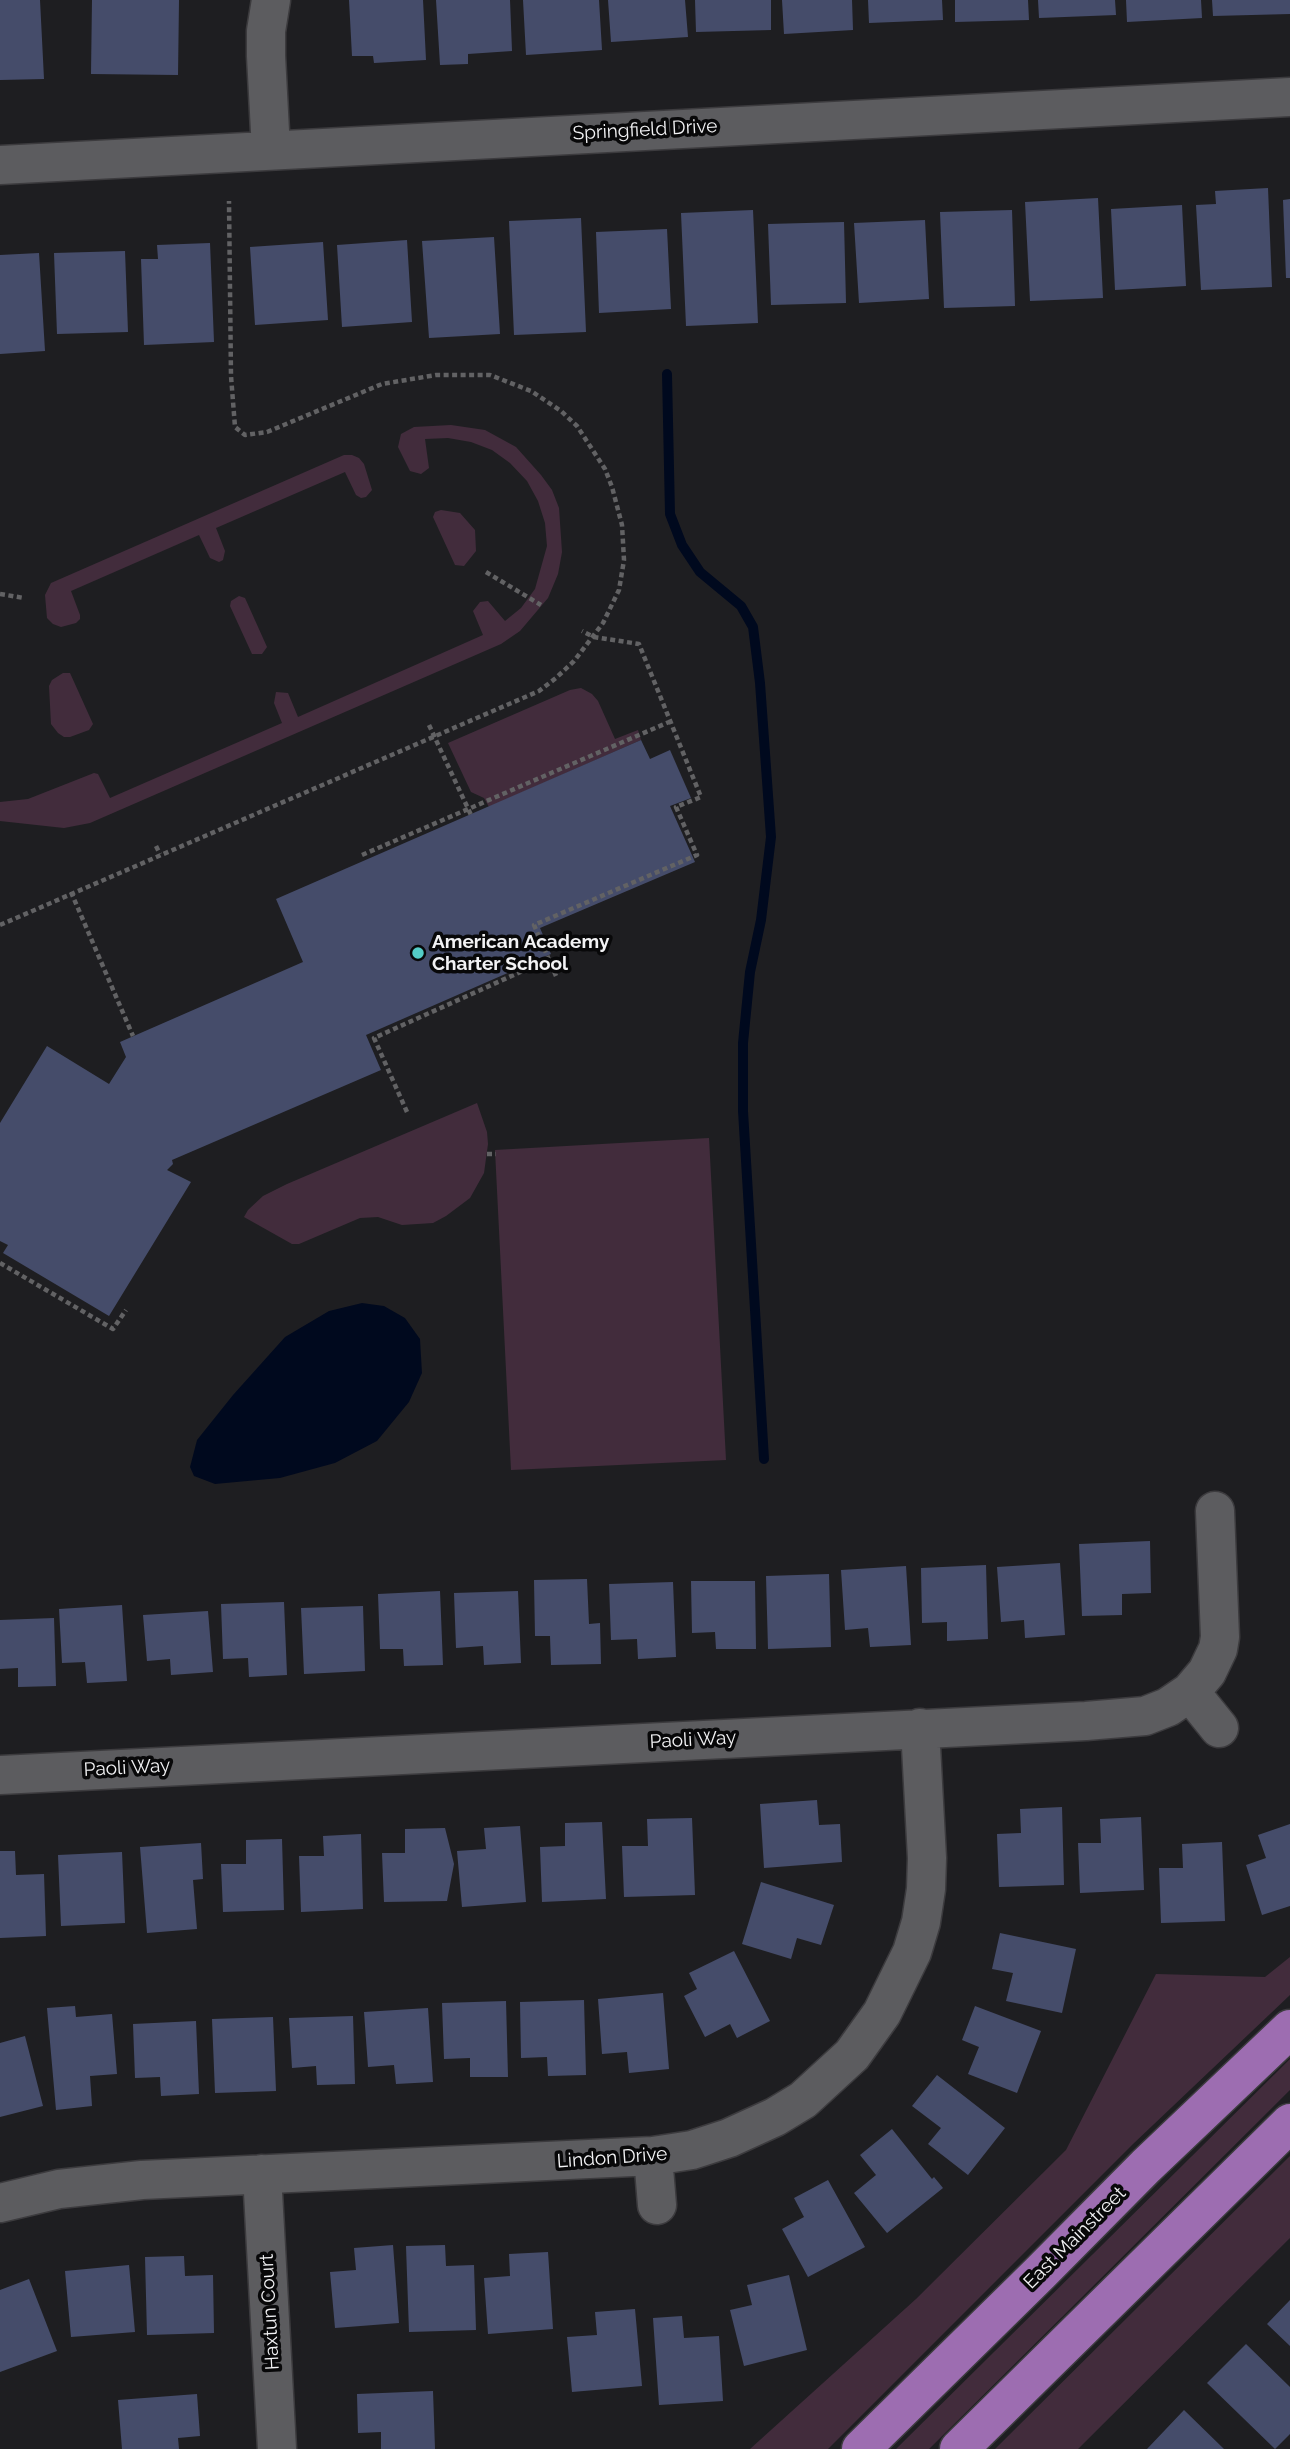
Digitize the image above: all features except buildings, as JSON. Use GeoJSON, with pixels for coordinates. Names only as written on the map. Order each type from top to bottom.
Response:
{"type":"FeatureCollection","features":[{"type":"Feature","properties":{"kind":"main road","name":"East Mainstreet"},"geometry":{"type":"LineString","coordinates":[[861,2449],[1146,2166],[1290,2029]]}},
{"type":"Feature","properties":{"kind":"main road"},"geometry":{"type":"LineString","coordinates":[[959,2449],[1290,2123]]}},
{"type":"Feature","properties":{"kind":"street"},"geometry":{"type":"LineString","coordinates":[[271,0],[266,43],[271,150]]}},
{"type":"Feature","properties":{"kind":"street","name":"Springfield Drive"},"geometry":{"type":"LineString","coordinates":[[0,165],[1290,97]]}},
{"type":"Feature","properties":{"kind":"street","name":"Paoli Way"},"geometry":{"type":"LineString","coordinates":[[0,1775],[1133,1718],[1156,1712],[1190,1692],[1214,1660],[1220,1637],[1215,1511]]}},
{"type":"Feature","properties":{"kind":"street"},"geometry":{"type":"LineString","coordinates":[[1190,1692],[1219,1728]]}},
{"type":"Feature","properties":{"kind":"street","name":"Lindon Drive"},"geometry":{"type":"LineString","coordinates":[[0,2203],[59,2189],[100,2183],[653,2156],[692,2150],[729,2138],[790,2109],[840,2068],[864,2040],[882,2013],[912,1952],[921,1922],[926,1889],[920,1728]]}},
{"type":"Feature","properties":{"kind":"street"},"geometry":{"type":"LineString","coordinates":[[653,2156],[657,2205]]}},
{"type":"Feature","properties":{"kind":"street","name":"Haxtun Court"},"geometry":{"type":"LineString","coordinates":[[262,2174],[277,2449]]}},
{"type":"Feature","properties":{"kind":"path"},"geometry":{"type":"LineString","coordinates":[[0,925],[539,691],[574,661],[594,637],[613,605],[622,578],[624,544],[619,508],[605,469],[585,436],[561,411],[531,391],[490,375],[436,374],[382,384],[267,432],[245,435],[235,426],[231,376],[229,201]]}},
{"type":"Feature","properties":{"kind":"path"},"geometry":{"type":"LineString","coordinates":[[486,572],[541,605]]}},
{"type":"Feature","properties":{"kind":"path"},"geometry":{"type":"LineString","coordinates":[[0,594],[24,598]]}},
{"type":"Feature","properties":{"kind":"path"},"geometry":{"type":"LineString","coordinates":[[556,976],[534,925],[697,855],[676,807],[701,797],[639,644],[594,637],[582,631]]}},
{"type":"Feature","properties":{"kind":"path"},"geometry":{"type":"LineString","coordinates":[[362,855],[470,812],[670,722]]}},
{"type":"Feature","properties":{"kind":"path"},"geometry":{"type":"LineString","coordinates":[[429,725],[470,812]]}},
{"type":"Feature","properties":{"kind":"path"},"geometry":{"type":"LineString","coordinates":[[156,846],[160,854]]}},
{"type":"Feature","properties":{"kind":"path"},"geometry":{"type":"LineString","coordinates":[[71,892],[133,1036]]}},
{"type":"Feature","properties":{"kind":"path"},"geometry":{"type":"LineString","coordinates":[[407,1112],[374,1038],[549,959]]}},
{"type":"Feature","properties":{"kind":"path"},"geometry":{"type":"LineString","coordinates":[[487,1154],[496,1154]]}},
{"type":"Feature","properties":{"kind":"path"},"geometry":{"type":"LineString","coordinates":[[0,1263],[113,1329],[126,1310]]}},
{"type":"Feature","properties":{"kind":"shaded area"},"geometry":{"type":"Polygon","coordinates":[[[451,425],[485,430],[516,447],[552,490],[559,508],[562,552],[558,574],[548,598],[520,631],[501,644],[90,823],[64,828],[0,821],[0,802],[28,799],[94,773],[98,774],[110,798],[282,723],[274,703],[276,692],[288,693],[298,717],[483,635],[473,611],[480,602],[488,601],[505,621],[521,608],[535,589],[547,546],[545,523],[538,501],[527,481],[510,463],[492,450],[471,442],[448,438],[425,439],[429,468],[421,474],[410,471],[398,447],[401,434],[414,427],[451,425]]]}},
{"type":"Feature","properties":{"kind":"shaded area"},"geometry":{"type":"Polygon","coordinates":[[[344,455],[359,458],[364,464],[372,490],[366,497],[356,495],[345,472],[216,528],[225,551],[223,560],[219,562],[210,558],[199,535],[71,591],[80,615],[76,623],[61,627],[47,618],[45,595],[51,583],[344,455]]]}},
{"type":"Feature","properties":{"kind":"shaded area"},"geometry":{"type":"Polygon","coordinates":[[[441,510],[460,513],[475,530],[476,551],[464,566],[455,565],[433,517],[435,512],[441,510]]]}},
{"type":"Feature","properties":{"kind":"shaded area"},"geometry":{"type":"Polygon","coordinates":[[[239,596],[245,598],[267,647],[262,654],[252,654],[230,606],[231,601],[239,596]]]}},
{"type":"Feature","properties":{"kind":"shaded area"},"geometry":{"type":"Polygon","coordinates":[[[63,673],[70,673],[93,724],[89,730],[70,737],[58,733],[51,724],[49,686],[52,680],[63,673]]]}},
{"type":"Feature","properties":{"kind":"shaded area"},"geometry":{"type":"Polygon","coordinates":[[[581,688],[598,701],[615,739],[638,730],[641,740],[489,807],[484,798],[471,792],[448,743],[570,690],[581,688]]]}},
{"type":"Feature","properties":{"kind":"shaded area"},"geometry":{"type":"Polygon","coordinates":[[[477,1103],[487,1132],[484,1173],[470,1198],[433,1223],[402,1225],[378,1217],[360,1218],[299,1244],[292,1244],[244,1217],[263,1196],[287,1184],[477,1103]]]}},
{"type":"Feature","properties":{"kind":"shaded area"},"geometry":{"type":"Polygon","coordinates":[[[709,1138],[726,1460],[511,1470],[495,1150],[709,1138]]]}},
{"type":"Feature","properties":{"kind":"shaded area"},"geometry":{"type":"Polygon","coordinates":[[[1290,1957],[1290,1995],[1133,2144],[828,2449],[750,2449],[916,2299],[1066,2150],[1156,1974],[1265,1977],[1290,1957]]]}},
{"type":"Feature","properties":{"kind":"shaded area"},"geometry":{"type":"Polygon","coordinates":[[[1290,2059],[1290,2090],[929,2449],[896,2449],[1290,2059]]]}},
{"type":"Feature","properties":{"kind":"shaded area"},"geometry":{"type":"Polygon","coordinates":[[[1290,2156],[1290,2238],[1078,2449],[995,2449],[1290,2156]]]}},
{"type":"Feature","properties":{"kind":"water"},"geometry":{"type":"Polygon","coordinates":[[[362,1303],[384,1306],[405,1318],[420,1339],[422,1373],[409,1402],[377,1441],[335,1463],[280,1478],[215,1484],[194,1476],[190,1467],[197,1440],[285,1337],[329,1311],[362,1303]]]}},
{"type":"Feature","properties":{"kind":"waterway"},"geometry":{"type":"LineString","coordinates":[[667,374],[670,514],[682,545],[700,572],[741,606],[753,627],[760,683],[771,837],[761,920],[750,972],[743,1043],[743,1111],[764,1459]]}},
{"type":"Feature","properties":{"kind":"place","name":"American Academy Charter School"},"geometry":{"type":"Point","coordinates":[418,953]}}]}
